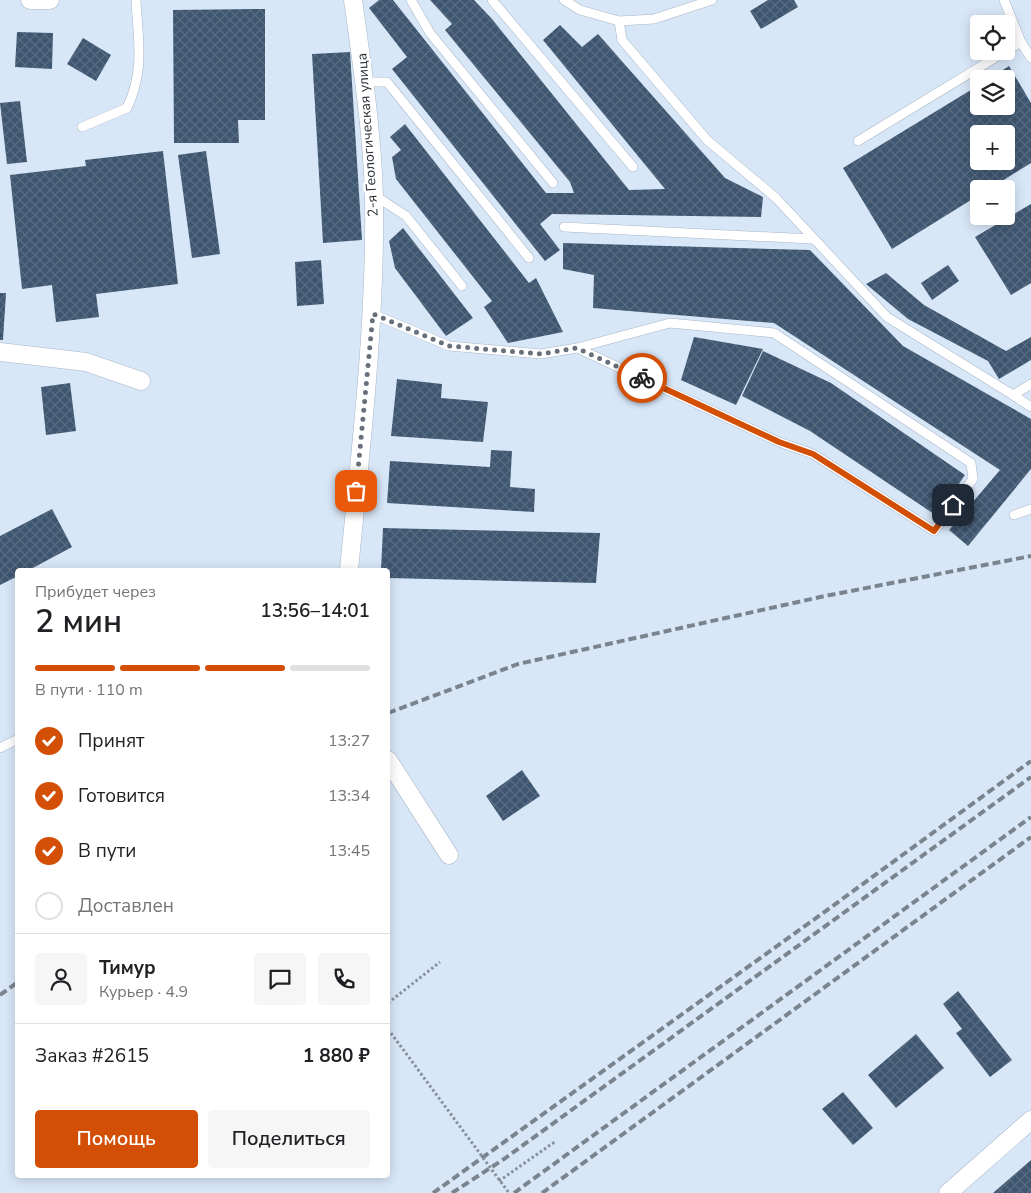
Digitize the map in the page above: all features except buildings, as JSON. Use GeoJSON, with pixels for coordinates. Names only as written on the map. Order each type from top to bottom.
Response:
{"type":"FeatureCollection","features":[{"type":"Feature","properties":{"kind":"street"},"geometry":{"type":"LineString","coordinates":[[30,0],[50,0]]}},
{"type":"Feature","properties":{"kind":"street","name":"2-я Геологическая улица"},"geometry":{"type":"LineString","coordinates":[[349,568],[373,314],[374,194],[364,82],[353,0]]}},
{"type":"Feature","properties":{"kind":"street"},"geometry":{"type":"LineString","coordinates":[[0,352],[86,362],[141,381]]}},
{"type":"Feature","properties":{"kind":"street"},"geometry":{"type":"LineString","coordinates":[[390,763],[449,855]]}},
{"type":"Feature","properties":{"kind":"street"},"geometry":{"type":"LineString","coordinates":[[948,1193],[1031,1120]]}},
{"type":"Feature","properties":{"kind":"lane"},"geometry":{"type":"LineString","coordinates":[[82,127],[127,108],[134,93],[140,71],[136,0]]}},
{"type":"Feature","properties":{"kind":"lane"},"geometry":{"type":"LineString","coordinates":[[411,0],[430,33],[553,183]]}},
{"type":"Feature","properties":{"kind":"lane"},"geometry":{"type":"LineString","coordinates":[[492,0],[633,167]]}},
{"type":"Feature","properties":{"kind":"lane"},"geometry":{"type":"LineString","coordinates":[[564,0],[580,10],[619,20],[654,19],[712,0]]}},
{"type":"Feature","properties":{"kind":"lane"},"geometry":{"type":"LineString","coordinates":[[1004,0],[1021,42],[1031,58]]}},
{"type":"Feature","properties":{"kind":"lane"},"geometry":{"type":"LineString","coordinates":[[619,20],[622,40],[707,140],[776,198],[887,317],[1031,407]]}},
{"type":"Feature","properties":{"kind":"lane"},"geometry":{"type":"LineString","coordinates":[[858,141],[1021,42]]}},
{"type":"Feature","properties":{"kind":"lane"},"geometry":{"type":"LineString","coordinates":[[364,82],[387,82],[529,258]]}},
{"type":"Feature","properties":{"kind":"lane"},"geometry":{"type":"LineString","coordinates":[[374,194],[406,216],[462,286]]}},
{"type":"Feature","properties":{"kind":"lane"},"geometry":{"type":"LineString","coordinates":[[564,227],[812,238]]}},
{"type":"Feature","properties":{"kind":"lane"},"geometry":{"type":"LineString","coordinates":[[373,314],[449,346],[541,354],[577,348],[670,323],[774,333],[971,464],[973,479],[934,531],[813,454],[779,442],[577,348]]}},
{"type":"Feature","properties":{"kind":"lane"},"geometry":{"type":"LineString","coordinates":[[1013,395],[1031,384]]}},
{"type":"Feature","properties":{"kind":"lane"},"geometry":{"type":"LineString","coordinates":[[1014,515],[1031,508]]}},
{"type":"Feature","properties":{"kind":"lane"},"geometry":{"type":"LineString","coordinates":[[0,748],[15,740]]}},
{"type":"Feature","properties":{"kind":"path"},"geometry":{"type":"LineString","coordinates":[[390,1001],[440,962]]}},
{"type":"Feature","properties":{"kind":"path"},"geometry":{"type":"LineString","coordinates":[[390,1032],[509,1193]]}},
{"type":"Feature","properties":{"kind":"path"},"geometry":{"type":"LineString","coordinates":[[499,1181],[556,1141]]}},
{"type":"Feature","properties":{"kind":"railway"},"geometry":{"type":"LineString","coordinates":[[390,712],[518,664],[825,596],[1031,556]]}},
{"type":"Feature","properties":{"kind":"railway"},"geometry":{"type":"LineString","coordinates":[[433,1193],[1031,761]]}},
{"type":"Feature","properties":{"kind":"railway"},"geometry":{"type":"LineString","coordinates":[[452,1193],[504,1159],[1031,777]]}},
{"type":"Feature","properties":{"kind":"railway"},"geometry":{"type":"LineString","coordinates":[[514,1193],[1031,817]]}},
{"type":"Feature","properties":{"kind":"railway"},"geometry":{"type":"LineString","coordinates":[[542,1193],[1031,837]]}},
{"type":"Feature","properties":{"kind":"railway"},"geometry":{"type":"LineString","coordinates":[[0,995],[15,984]]}},
{"type":"Feature","properties":{"kind":"way so far"},"geometry":{"type":"LineString","coordinates":[[356,491],[373,314],[449,346],[541,354],[577,348],[642,378]]}},
{"type":"Feature","properties":{"kind":"route"},"geometry":{"type":"LineString","coordinates":[[642,378],[779,442],[813,454],[934,531],[953,505]]}}]}
